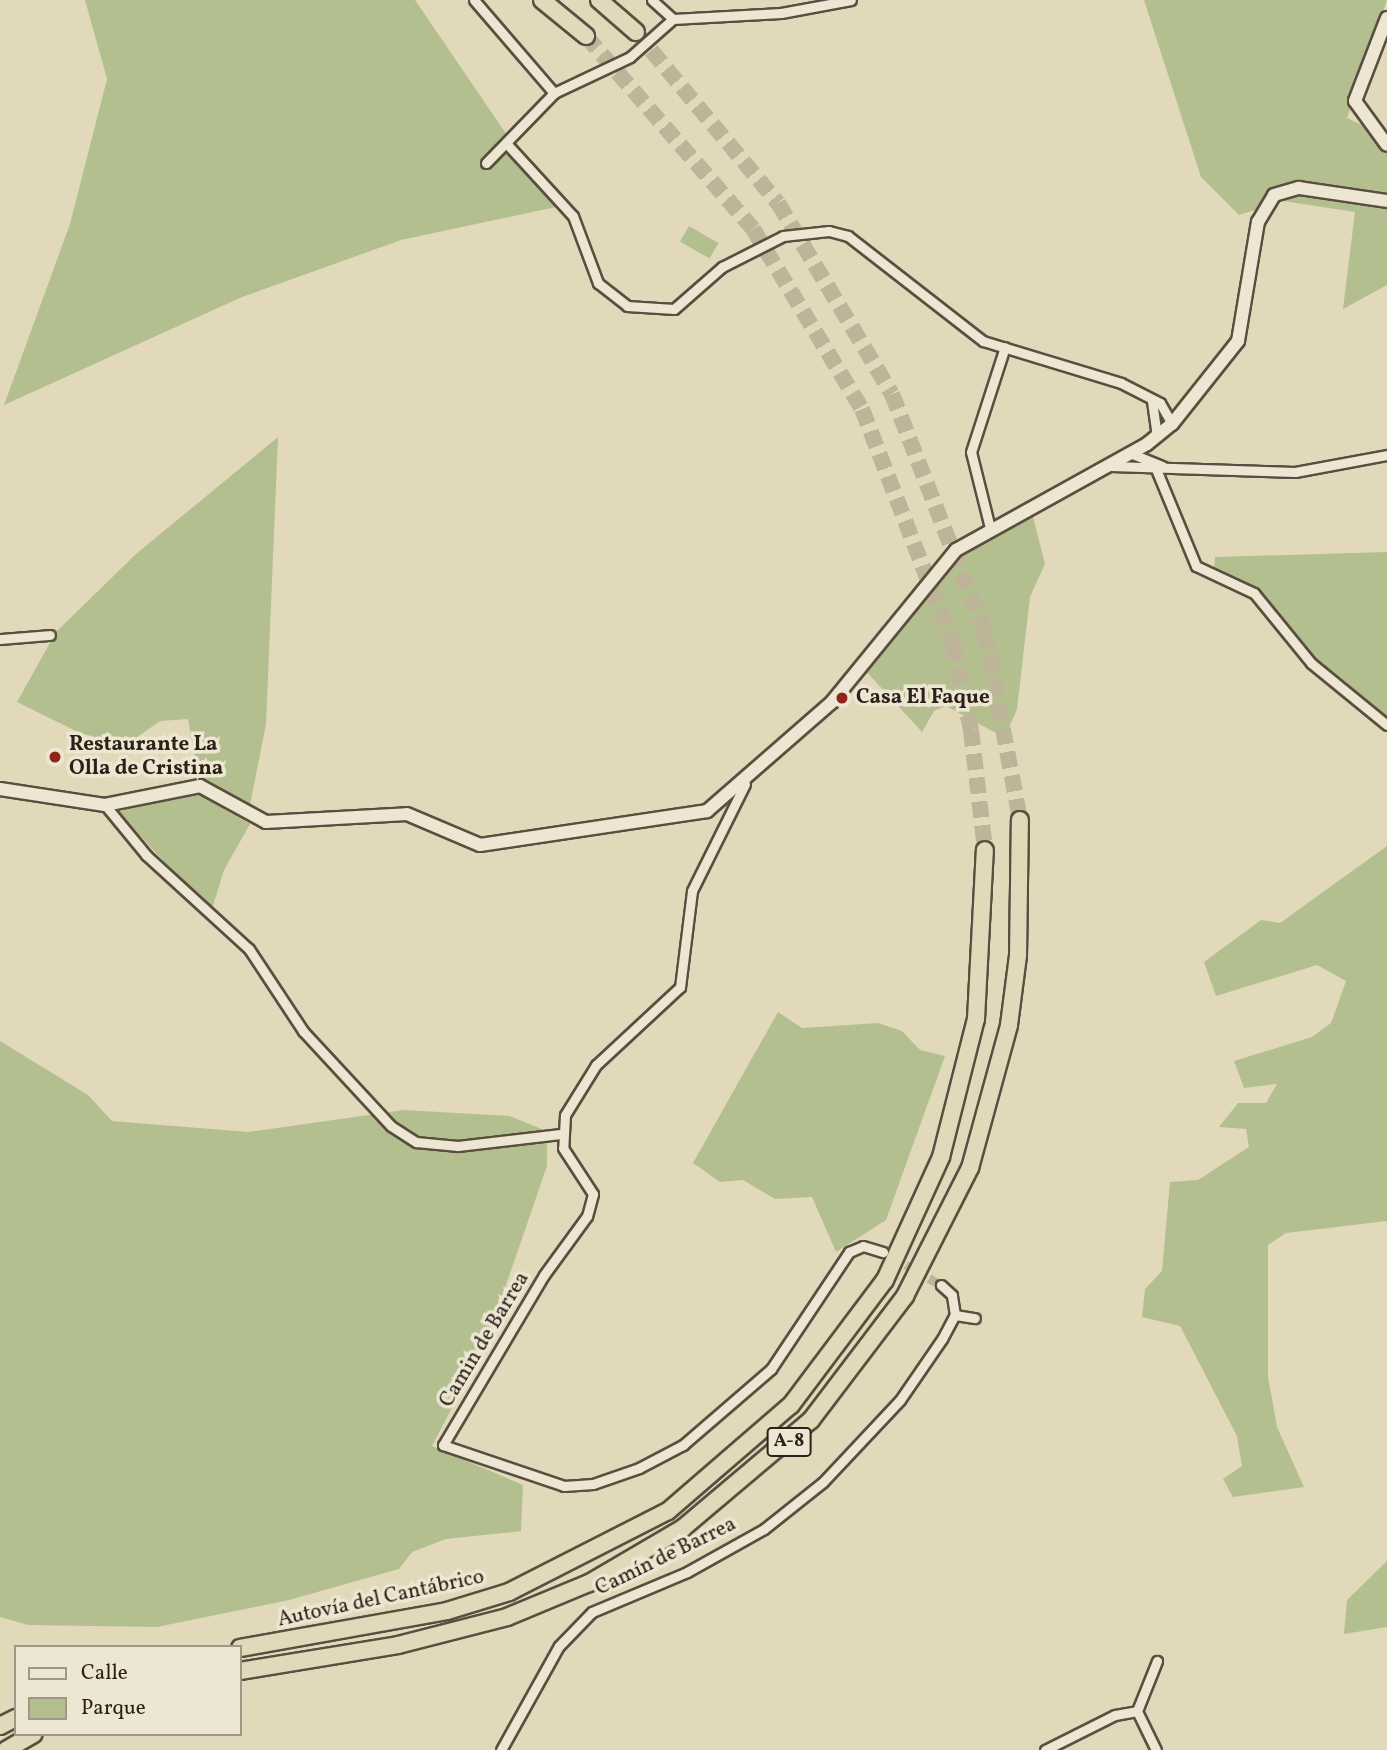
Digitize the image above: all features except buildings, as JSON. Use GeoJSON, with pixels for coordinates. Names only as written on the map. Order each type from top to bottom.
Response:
{"type":"FeatureCollection","features":[{"type":"Feature","properties":{"kind":"highway"},"geometry":{"type":"LineString","coordinates":[[542,0],[586,36]]}},
{"type":"Feature","properties":{"kind":"highway"},"geometry":{"type":"LineString","coordinates":[[599,0],[636,32]]}},
{"type":"Feature","properties":{"kind":"highway","name":"Autovía del Cantábrico"},"geometry":{"type":"LineString","coordinates":[[242,1671],[398,1645],[506,1617],[589,1583],[683,1528],[811,1420],[905,1296],[970,1168],[1009,1025],[1018,956],[1020,820]]}},
{"type":"Feature","properties":{"kind":"highway","name":"Autovía del Cantábrico"},"geometry":{"type":"LineString","coordinates":[[242,1648],[447,1611],[509,1592],[668,1511],[791,1405],[885,1280],[941,1157],[976,1019],[985,850]]}},
{"type":"Feature","properties":{"kind":"highway"},"geometry":{"type":"LineString","coordinates":[[6,1750],[30,1736]]}},
{"type":"Feature","properties":{"kind":"street"},"geometry":{"type":"LineString","coordinates":[[474,0],[554,93]]}},
{"type":"Feature","properties":{"kind":"street"},"geometry":{"type":"LineString","coordinates":[[652,0],[673,19]]}},
{"type":"Feature","properties":{"kind":"street"},"geometry":{"type":"LineString","coordinates":[[486,163],[554,93],[630,57],[673,19],[782,13],[851,0]]}},
{"type":"Feature","properties":{"kind":"street"},"geometry":{"type":"LineString","coordinates":[[1387,18],[1355,100],[1387,145]]}},
{"type":"Feature","properties":{"kind":"street"},"geometry":{"type":"LineString","coordinates":[[506,144],[573,216],[598,283],[627,306],[674,309],[722,267],[783,236],[815,230],[848,236],[970,333],[1004,347],[1091,372],[1154,406],[1172,424]]}},
{"type":"Feature","properties":{"kind":"street"},"geometry":{"type":"LineString","coordinates":[[0,789],[105,805],[200,786],[266,822],[407,814],[480,845],[496,845],[694,816],[745,784],[832,702],[943,562],[990,528],[1152,441],[1172,424],[1238,341],[1258,222],[1274,194],[1299,188],[1387,201]]}},
{"type":"Feature","properties":{"kind":"street"},"geometry":{"type":"LineString","coordinates":[[990,528],[971,452],[1004,347]]}},
{"type":"Feature","properties":{"kind":"street"},"geometry":{"type":"LineString","coordinates":[[1154,406],[1152,441],[1155,466],[1196,566],[1254,593],[1311,663],[1387,725]]}},
{"type":"Feature","properties":{"kind":"street"},"geometry":{"type":"LineString","coordinates":[[1130,453],[1155,466]]}},
{"type":"Feature","properties":{"kind":"street"},"geometry":{"type":"LineString","coordinates":[[1130,453],[1142,467]]}},
{"type":"Feature","properties":{"kind":"street"},"geometry":{"type":"LineString","coordinates":[[1106,466],[1315,471],[1387,455]]}},
{"type":"Feature","properties":{"kind":"street"},"geometry":{"type":"LineString","coordinates":[[0,639],[50,635]]}},
{"type":"Feature","properties":{"kind":"street"},"geometry":{"type":"LineString","coordinates":[[105,805],[146,855],[249,949],[303,1031],[391,1126],[416,1142],[458,1146],[560,1134],[577,1091],[596,1065],[680,987],[692,891],[745,784]]}},
{"type":"Feature","properties":{"kind":"street","name":"Camin de Barrea"},"geometry":{"type":"LineString","coordinates":[[560,1134],[593,1194],[592,1205],[443,1445],[488,1465],[536,1481],[593,1484],[683,1445],[771,1369],[849,1252],[863,1246],[883,1252]]}},
{"type":"Feature","properties":{"kind":"street"},"geometry":{"type":"LineString","coordinates":[[941,1285],[952,1295],[955,1315],[975,1318]]}},
{"type":"Feature","properties":{"kind":"street","name":"Camín de Barrea"},"geometry":{"type":"LineString","coordinates":[[501,1750],[573,1628],[592,1612],[764,1529],[823,1482],[900,1400],[955,1315]]}},
{"type":"Feature","properties":{"kind":"street"},"geometry":{"type":"LineString","coordinates":[[1156,1750],[1137,1711],[1157,1661]]}},
{"type":"Feature","properties":{"kind":"street"},"geometry":{"type":"LineString","coordinates":[[1045,1750],[1115,1715],[1137,1711]]}},
{"type":"Feature","properties":{"kind":"green space"},"geometry":{"type":"Polygon","coordinates":[[[85,0],[415,0],[556,207],[401,240],[242,297],[4,405],[70,224],[107,79],[85,0]]]}},
{"type":"Feature","properties":{"kind":"green space"},"geometry":{"type":"Polygon","coordinates":[[[1144,0],[1387,0],[1347,118],[1387,137],[1387,285],[1343,309],[1355,212],[1283,201],[1239,215],[1201,177],[1144,0]]]}},
{"type":"Feature","properties":{"kind":"green space"},"geometry":{"type":"Polygon","coordinates":[[[689,226],[718,243],[709,259],[680,242],[689,226]]]}},
{"type":"Feature","properties":{"kind":"green space"},"geometry":{"type":"Polygon","coordinates":[[[278,437],[266,724],[250,805],[199,779],[188,719],[160,721],[126,745],[80,733],[17,702],[56,632],[136,554],[278,437]]]}},
{"type":"Feature","properties":{"kind":"green space"},"geometry":{"type":"Polygon","coordinates":[[[1032,513],[1045,564],[1030,597],[1017,709],[1008,730],[994,732],[946,706],[934,711],[922,732],[863,668],[959,554],[1032,513]]]}},
{"type":"Feature","properties":{"kind":"green space"},"geometry":{"type":"Polygon","coordinates":[[[1387,552],[1387,723],[1318,666],[1272,607],[1214,571],[1215,557],[1387,552]]]}},
{"type":"Feature","properties":{"kind":"green space"},"geometry":{"type":"Polygon","coordinates":[[[191,790],[250,824],[224,870],[211,912],[118,812],[191,790]]]}},
{"type":"Feature","properties":{"kind":"green space"},"geometry":{"type":"Polygon","coordinates":[[[1387,846],[1387,1221],[1286,1233],[1268,1245],[1268,1377],[1277,1427],[1304,1487],[1233,1497],[1223,1479],[1242,1466],[1237,1436],[1180,1326],[1142,1317],[1145,1289],[1162,1271],[1170,1182],[1198,1180],[1249,1147],[1246,1129],[1219,1127],[1238,1103],[1266,1103],[1277,1084],[1244,1088],[1234,1061],[1312,1037],[1331,1023],[1346,981],[1317,965],[1216,996],[1204,962],[1261,920],[1280,923],[1387,846]]]}},
{"type":"Feature","properties":{"kind":"green space"},"geometry":{"type":"Polygon","coordinates":[[[778,1012],[802,1028],[878,1023],[902,1031],[920,1050],[945,1056],[886,1220],[836,1252],[812,1197],[775,1199],[743,1180],[720,1182],[693,1163],[778,1012]]]}},
{"type":"Feature","properties":{"kind":"green space"},"geometry":{"type":"Polygon","coordinates":[[[0,1041],[88,1095],[112,1121],[248,1132],[404,1110],[509,1116],[547,1131],[547,1166],[486,1343],[432,1446],[523,1485],[521,1531],[446,1539],[412,1552],[399,1569],[289,1600],[157,1627],[28,1625],[0,1617],[0,1041]]]}},
{"type":"Feature","properties":{"kind":"green space"},"geometry":{"type":"Polygon","coordinates":[[[1387,1561],[1387,1627],[1344,1634],[1347,1600],[1387,1561]]]}},
{"type":"Feature","properties":{"kind":"tunnel"},"geometry":{"type":"LineString","coordinates":[[636,32],[778,203],[892,394],[985,634],[1020,820]]}},
{"type":"Feature","properties":{"kind":"tunnel"},"geometry":{"type":"LineString","coordinates":[[586,36],[753,229],[862,409],[953,645],[971,730],[985,850]]}},
{"type":"Feature","properties":{"kind":"tunnel"},"geometry":{"type":"LineString","coordinates":[[894,1258],[941,1285]]}},
{"type":"Feature","properties":{"kind":"place","name":"Casa El Faque"},"geometry":{"type":"Point","coordinates":[842,698]}},
{"type":"Feature","properties":{"kind":"place","name":"Restaurante La Olla de Cristina"},"geometry":{"type":"Point","coordinates":[55,757]}}]}
